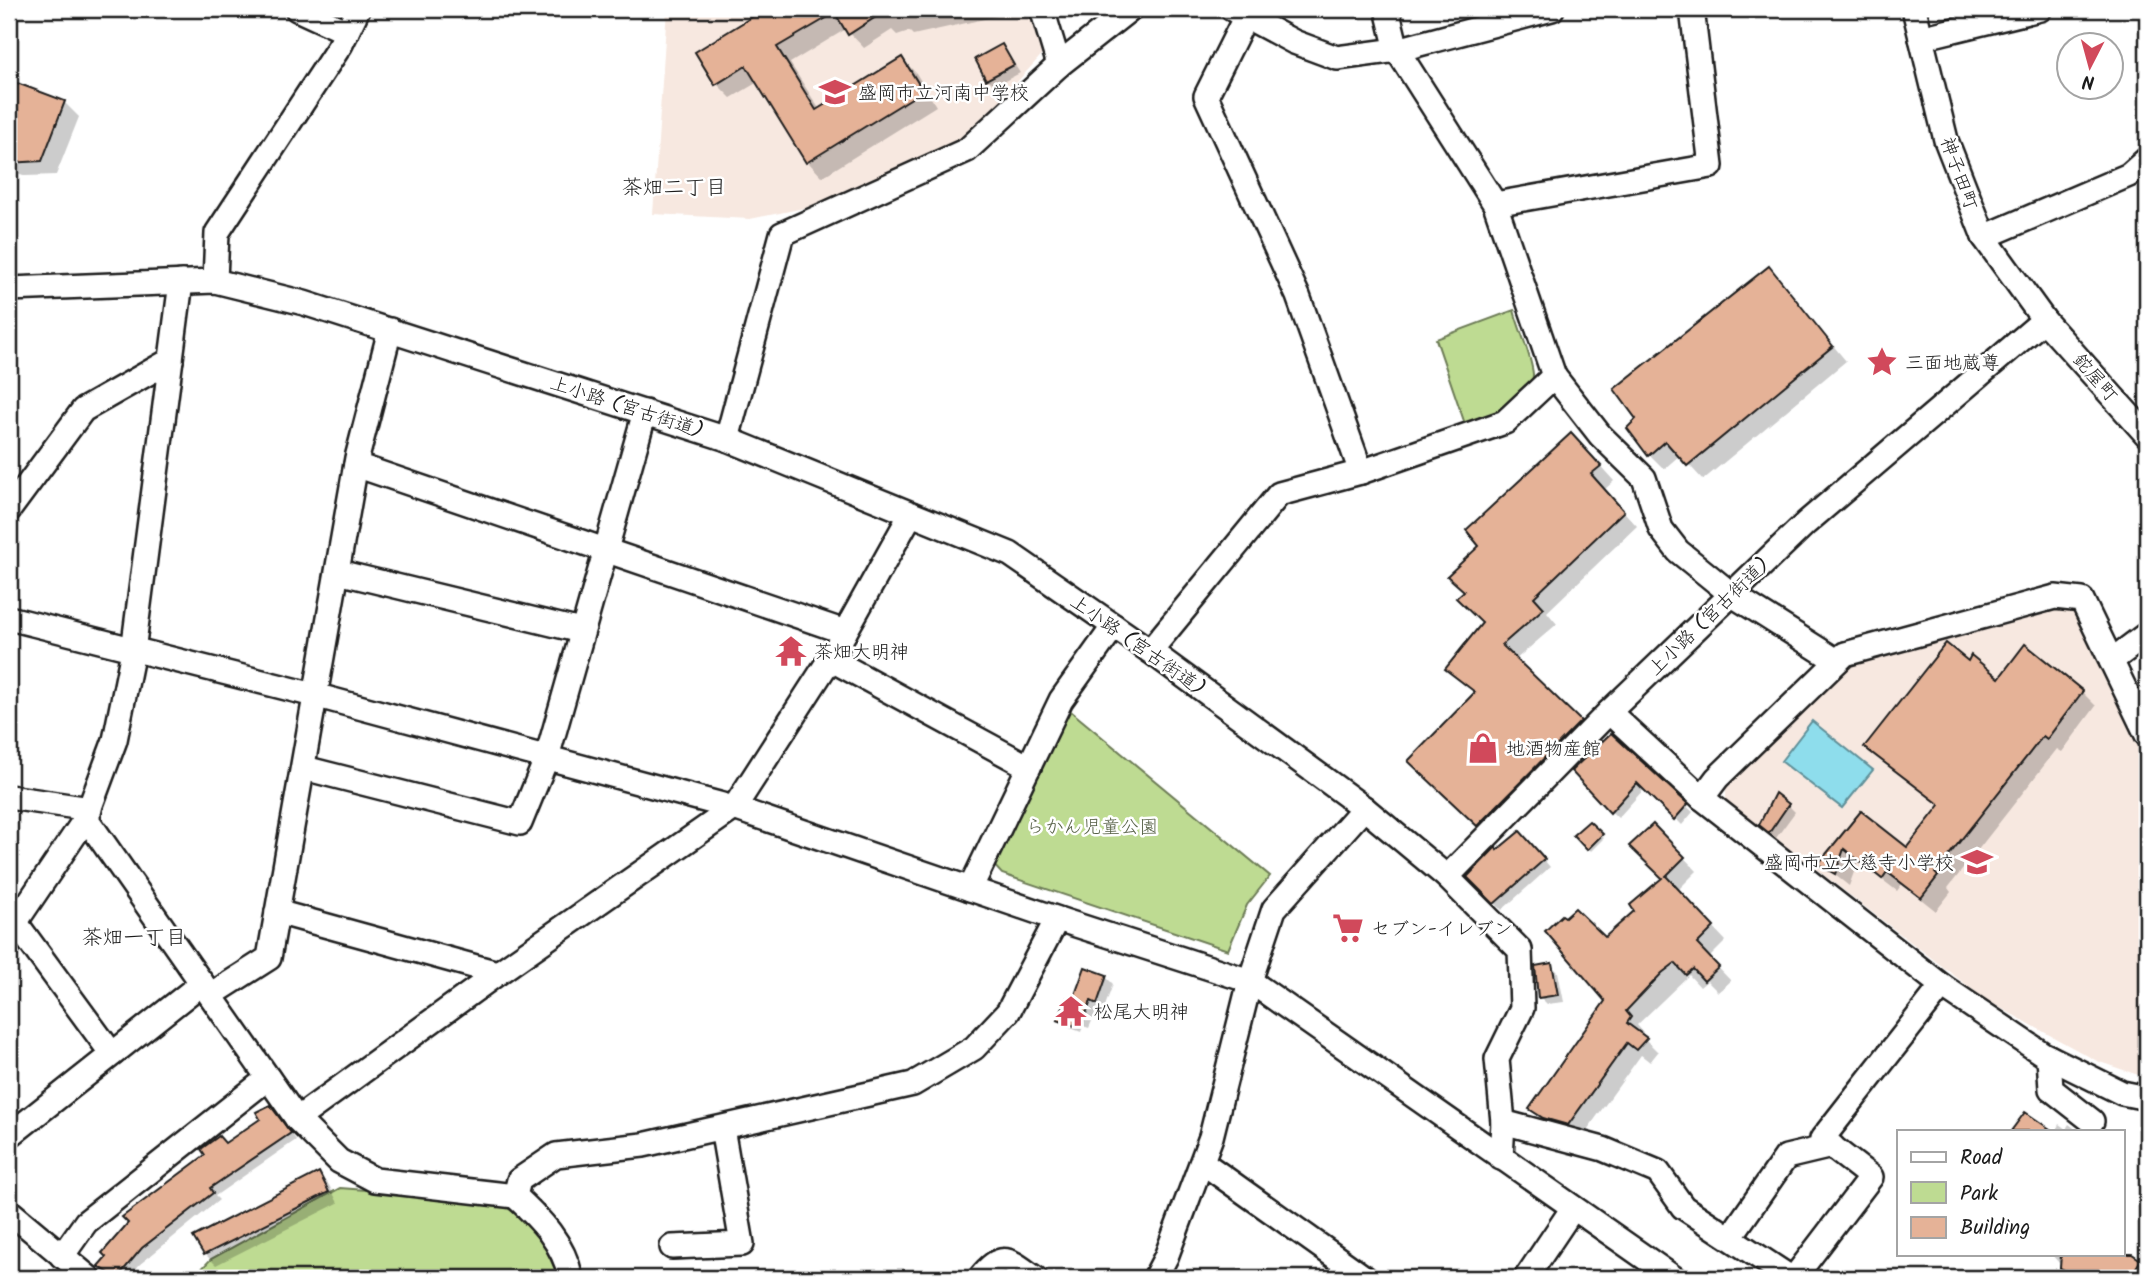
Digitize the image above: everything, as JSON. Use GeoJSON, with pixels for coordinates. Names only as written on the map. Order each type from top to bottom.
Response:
{"type":"FeatureCollection","features":[{"type":"Feature","properties":{"kind":"street"},"geometry":{"type":"LineString","coordinates":[[297,9],[347,32]]}},
{"type":"Feature","properties":{"kind":"street"},"geometry":{"type":"LineString","coordinates":[[215,281],[217,233],[347,32],[358,9]]}},
{"type":"Feature","properties":{"kind":"street"},"geometry":{"type":"LineString","coordinates":[[1042,9],[1059,65]]}},
{"type":"Feature","properties":{"kind":"street"},"geometry":{"type":"LineString","coordinates":[[727,439],[782,234],[967,150],[1059,65],[1130,9]]}},
{"type":"Feature","properties":{"kind":"street"},"geometry":{"type":"LineString","coordinates":[[1387,9],[1397,50],[1494,204],[1555,376],[1600,435],[1644,478],[1661,528],[1678,551],[1731,594],[1837,661]]}},
{"type":"Feature","properties":{"kind":"street"},"geometry":{"type":"LineString","coordinates":[[1362,472],[1298,296],[1206,96],[1239,13],[1294,42],[1337,58],[1397,50],[1552,9]]}},
{"type":"Feature","properties":{"kind":"street"},"geometry":{"type":"LineString","coordinates":[[1494,204],[1711,166],[1692,9]]}},
{"type":"Feature","properties":{"kind":"street","name":"神子田町"},"geometry":{"type":"LineString","coordinates":[[1914,9],[1946,140],[1983,237],[2044,320]]}},
{"type":"Feature","properties":{"kind":"street"},"geometry":{"type":"LineString","coordinates":[[1921,37],[2040,9]]}},
{"type":"Feature","properties":{"kind":"street"},"geometry":{"type":"LineString","coordinates":[[1983,237],[2129,175],[2147,159]]}},
{"type":"Feature","properties":{"kind":"street","name":"上小路 (宮古街道)"},"geometry":{"type":"LineString","coordinates":[[9,289],[215,281],[304,303],[727,439],[911,514],[1010,555],[1150,651],[1364,808],[1447,877],[1609,712],[1806,523],[2044,320]]}},
{"type":"Feature","properties":{"kind":"street"},"geometry":{"type":"LineString","coordinates":[[112,1054],[11,925],[88,813],[115,740],[133,650],[181,282]]}},
{"type":"Feature","properties":{"kind":"street","name":"鉈屋町"},"geometry":{"type":"LineString","coordinates":[[2044,320],[2145,427]]}},
{"type":"Feature","properties":{"kind":"street"},"geometry":{"type":"LineString","coordinates":[[9,1136],[112,1054],[206,989],[269,958],[318,696],[356,465],[390,330]]}},
{"type":"Feature","properties":{"kind":"street"},"geometry":{"type":"LineString","coordinates":[[9,510],[83,410],[171,360]]}},
{"type":"Feature","properties":{"kind":"street"},"geometry":{"type":"LineString","coordinates":[[1150,651],[1279,494],[1362,472],[1505,422],[1555,376]]}},
{"type":"Feature","properties":{"kind":"street"},"geometry":{"type":"LineString","coordinates":[[304,768],[520,823],[547,757],[645,412]]}},
{"type":"Feature","properties":{"kind":"street"},"geometry":{"type":"LineString","coordinates":[[356,465],[845,632]]}},
{"type":"Feature","properties":{"kind":"street"},"geometry":{"type":"LineString","coordinates":[[297,1119],[498,972],[734,808],[830,659],[911,514]]}},
{"type":"Feature","properties":{"kind":"street"},"geometry":{"type":"LineString","coordinates":[[338,572],[581,631]]}},
{"type":"Feature","properties":{"kind":"street"},"geometry":{"type":"LineString","coordinates":[[1702,798],[1717,778],[1845,654],[2055,597],[2082,600],[2147,735]]}},
{"type":"Feature","properties":{"kind":"street"},"geometry":{"type":"LineString","coordinates":[[9,618],[318,696],[734,808],[1057,919],[1250,981],[1674,1278]]}},
{"type":"Feature","properties":{"kind":"street"},"geometry":{"type":"LineString","coordinates":[[970,889],[1061,700],[1114,626]]}},
{"type":"Feature","properties":{"kind":"street"},"geometry":{"type":"LineString","coordinates":[[2111,661],[2147,635]]}},
{"type":"Feature","properties":{"kind":"street"},"geometry":{"type":"LineString","coordinates":[[830,659],[1028,767]]}},
{"type":"Feature","properties":{"kind":"street"},"geometry":{"type":"LineString","coordinates":[[1609,712],[1702,798],[1942,986],[2049,1057],[2122,1093],[2147,1098]]}},
{"type":"Feature","properties":{"kind":"street"},"geometry":{"type":"LineString","coordinates":[[9,797],[88,813],[297,1119],[339,1161],[375,1180],[515,1196],[544,1223],[566,1256],[570,1278]]}},
{"type":"Feature","properties":{"kind":"street"},"geometry":{"type":"LineString","coordinates":[[1154,1278],[1166,1257],[1202,1163],[1250,981],[1274,909],[1364,808]]}},
{"type":"Feature","properties":{"kind":"street"},"geometry":{"type":"LineString","coordinates":[[1447,877],[1520,950],[1522,1008],[1497,1059],[1503,1122],[1501,1158]]}},
{"type":"Feature","properties":{"kind":"street"},"geometry":{"type":"LineString","coordinates":[[277,912],[498,972]]}},
{"type":"Feature","properties":{"kind":"street"},"geometry":{"type":"LineString","coordinates":[[515,1196],[519,1180],[556,1155],[643,1145],[722,1128],[869,1096],[913,1084],[939,1072],[974,1048],[1008,1012],[1057,919]]}},
{"type":"Feature","properties":{"kind":"street"},"geometry":{"type":"LineString","coordinates":[[1503,1122],[1603,1149],[1658,1172],[1683,1207],[1793,1278],[1871,1177],[1822,1139],[1942,986]]}},
{"type":"Feature","properties":{"kind":"street"},"geometry":{"type":"LineString","coordinates":[[2049,1057],[2051,1089],[2092,1121]]}},
{"type":"Feature","properties":{"kind":"street"},"geometry":{"type":"LineString","coordinates":[[62,1256],[86,1222],[268,1078]]}},
{"type":"Feature","properties":{"kind":"street"},"geometry":{"type":"LineString","coordinates":[[672,1247],[751,1246],[722,1128]]}},
{"type":"Feature","properties":{"kind":"street"},"geometry":{"type":"LineString","coordinates":[[1738,1226],[1786,1157],[1832,1146]]}},
{"type":"Feature","properties":{"kind":"street"},"geometry":{"type":"LineString","coordinates":[[1202,1163],[1364,1278]]}},
{"type":"Feature","properties":{"kind":"street"},"geometry":{"type":"LineString","coordinates":[[1526,1278],[1573,1208]]}},
{"type":"Feature","properties":{"kind":"street"},"geometry":{"type":"LineString","coordinates":[[13,1223],[89,1278]]}},
{"type":"Feature","properties":{"kind":"street"},"geometry":{"type":"LineString","coordinates":[[980,1278],[992,1263],[1000,1259],[1008,1260],[1035,1278]]}},
{"type":"Feature","properties":{"kind":"shaded area","name":"盛岡市立河南中学校"},"geometry":{"type":"Polygon","coordinates":[[[667,9],[1029,9],[1047,49],[969,135],[819,205],[750,219],[653,214],[667,9]]]}},
{"type":"Feature","properties":{"kind":"shaded area","name":"盛岡市立大慈寺小学校"},"geometry":{"type":"Polygon","coordinates":[[[2047,605],[2077,607],[2147,754],[2147,1078],[2097,1061],[1986,1000],[1726,800],[1726,784],[1852,661],[2047,605]]]}},
{"type":"Feature","properties":{"kind":"green space"},"geometry":{"type":"Polygon","coordinates":[[[1514,310],[1532,366],[1531,383],[1526,392],[1507,406],[1465,424],[1436,339],[1514,310]]]}},
{"type":"Feature","properties":{"kind":"green space","name":"らかん児童公園"},"geometry":{"type":"Polygon","coordinates":[[[1067,708],[1270,876],[1247,905],[1228,950],[1002,874],[991,862],[1067,708]]]}},
{"type":"Feature","properties":{"kind":"green space"},"geometry":{"type":"Polygon","coordinates":[[[340,1188],[496,1200],[536,1228],[555,1269],[553,1278],[193,1278],[211,1259],[340,1188]]]}},
{"type":"Feature","properties":{"kind":"water"},"geometry":{"type":"Polygon","coordinates":[[[1812,721],[1873,770],[1842,808],[1781,761],[1812,721]]]}},
{"type":"Feature","properties":{"kind":"building"},"geometry":{"type":"Polygon","coordinates":[[[765,9],[888,9],[848,35],[835,13],[777,47],[816,110],[902,57],[923,91],[806,163],[746,66],[715,85],[695,52],[765,9]]]}},
{"type":"Feature","properties":{"kind":"building"},"geometry":{"type":"Polygon","coordinates":[[[1002,44],[1014,65],[986,80],[975,59],[1002,44]]]}},
{"type":"Feature","properties":{"kind":"building"},"geometry":{"type":"Polygon","coordinates":[[[9,80],[65,101],[42,161],[9,163],[9,80]]]}},
{"type":"Feature","properties":{"kind":"building"},"geometry":{"type":"Polygon","coordinates":[[[1769,266],[1833,346],[1687,466],[1665,441],[1648,456],[1627,428],[1636,419],[1614,389],[1769,266]]]}},
{"type":"Feature","properties":{"kind":"building"},"geometry":{"type":"Polygon","coordinates":[[[1571,433],[1601,466],[1591,474],[1624,511],[1534,597],[1544,608],[1502,645],[1581,721],[1477,826],[1408,761],[1475,692],[1445,669],[1482,623],[1456,598],[1464,591],[1447,576],[1479,546],[1466,530],[1571,433]]]}},
{"type":"Feature","properties":{"kind":"building"},"geometry":{"type":"Polygon","coordinates":[[[1946,643],[1968,661],[1971,655],[1999,678],[2025,644],[2083,691],[2047,739],[2043,736],[1935,873],[1938,876],[1921,898],[1887,872],[1882,879],[1844,849],[1835,874],[1818,864],[1861,811],[1907,847],[1940,805],[1864,747],[1946,643]]]}},
{"type":"Feature","properties":{"kind":"building"},"geometry":{"type":"Polygon","coordinates":[[[1611,733],[1688,804],[1674,820],[1637,783],[1610,813],[1571,771],[1611,733]]]}},
{"type":"Feature","properties":{"kind":"building"},"geometry":{"type":"Polygon","coordinates":[[[1775,793],[1789,804],[1769,833],[1759,825],[1775,793]]]}},
{"type":"Feature","properties":{"kind":"building"},"geometry":{"type":"Polygon","coordinates":[[[1589,821],[1603,834],[1587,850],[1573,835],[1589,821]]]}},
{"type":"Feature","properties":{"kind":"building"},"geometry":{"type":"Polygon","coordinates":[[[1653,824],[1685,857],[1666,876],[1714,927],[1697,944],[1719,967],[1704,981],[1693,969],[1686,975],[1675,963],[1662,973],[1626,1011],[1631,1017],[1627,1023],[1647,1038],[1636,1050],[1627,1043],[1568,1125],[1543,1118],[1529,1109],[1605,1001],[1545,931],[1562,915],[1565,917],[1575,908],[1605,937],[1634,911],[1630,905],[1662,878],[1629,846],[1653,824]]]}},
{"type":"Feature","properties":{"kind":"building"},"geometry":{"type":"Polygon","coordinates":[[[1520,831],[1545,859],[1494,904],[1467,877],[1496,847],[1497,850],[1520,831]]]}},
{"type":"Feature","properties":{"kind":"building"},"geometry":{"type":"Polygon","coordinates":[[[1552,963],[1558,995],[1538,998],[1535,966],[1552,963]]]}},
{"type":"Feature","properties":{"kind":"building"},"geometry":{"type":"Polygon","coordinates":[[[1085,967],[1107,975],[1097,1004],[1091,1001],[1082,1023],[1076,1020],[1074,1026],[1057,1020],[1067,998],[1073,1000],[1085,967]]]}},
{"type":"Feature","properties":{"kind":"building"},"geometry":{"type":"Polygon","coordinates":[[[270,1105],[291,1133],[210,1188],[213,1193],[142,1248],[117,1278],[98,1266],[106,1257],[102,1253],[128,1223],[122,1217],[205,1155],[201,1149],[219,1136],[225,1143],[260,1119],[256,1112],[270,1105]]]}},
{"type":"Feature","properties":{"kind":"building"},"geometry":{"type":"Polygon","coordinates":[[[2025,1112],[2052,1130],[2012,1130],[2025,1112]]]}},
{"type":"Feature","properties":{"kind":"building"},"geometry":{"type":"Polygon","coordinates":[[[319,1172],[329,1192],[204,1255],[193,1237],[319,1172]]]}},
{"type":"Feature","properties":{"kind":"building"},"geometry":{"type":"Polygon","coordinates":[[[2132,1254],[2141,1260],[2129,1278],[2064,1278],[2068,1272],[2060,1268],[2061,1256],[2132,1254]]]}},
{"type":"Feature","properties":{"kind":"place","name":"盛岡市立河南中学校"},"geometry":{"type":"Point","coordinates":[835,92]}},
{"type":"Feature","properties":{"kind":"place","name":"三面地蔵尊"},"geometry":{"type":"Point","coordinates":[1882,362]}},
{"type":"Feature","properties":{"kind":"place","name":"茶畑大明神"},"geometry":{"type":"Point","coordinates":[791,651]}},
{"type":"Feature","properties":{"kind":"place","name":"地酒物産館"},"geometry":{"type":"Point","coordinates":[1483,748]}},
{"type":"Feature","properties":{"kind":"place","name":"盛岡市立大慈寺小学校"},"geometry":{"type":"Point","coordinates":[1977,862]}},
{"type":"Feature","properties":{"kind":"place","name":"セブン-イレブン"},"geometry":{"type":"Point","coordinates":[1348,928]}},
{"type":"Feature","properties":{"kind":"place","name":"松尾大明神"},"geometry":{"type":"Point","coordinates":[1071,1011]}},
{"type":"Feature","properties":{"kind":"district","name":"茶畑二丁目"},"geometry":{"type":"Point","coordinates":[674,187]}},
{"type":"Feature","properties":{"kind":"district","name":"茶畑一丁目"},"geometry":{"type":"Point","coordinates":[134,937]}}]}
